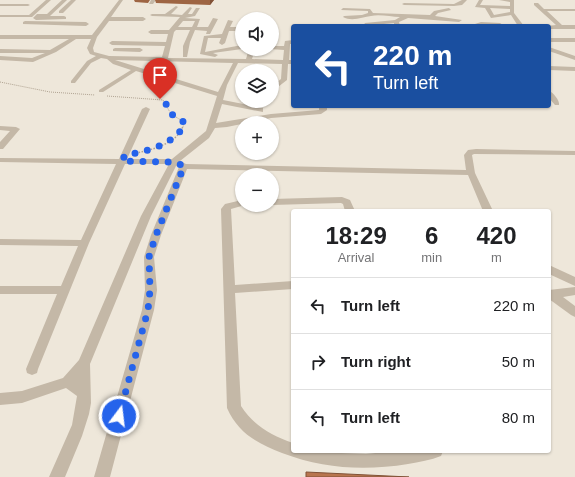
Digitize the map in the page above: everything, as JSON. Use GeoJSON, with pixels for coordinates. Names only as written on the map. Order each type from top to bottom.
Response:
{"type":"FeatureCollection","features":[{"type":"Feature","properties":{"kind":"street"},"geometry":{"type":"LineString","coordinates":[[1,7],[10,0]]}},
{"type":"Feature","properties":{"kind":"street"},"geometry":{"type":"LineString","coordinates":[[14,16],[34,0]]}},
{"type":"Feature","properties":{"kind":"street"},"geometry":{"type":"LineString","coordinates":[[1,17],[30,16],[49,0]]}},
{"type":"Feature","properties":{"kind":"street"},"geometry":{"type":"LineString","coordinates":[[65,0],[48,15],[39,15],[36,18],[91,18]]}},
{"type":"Feature","properties":{"kind":"street"},"geometry":{"type":"LineString","coordinates":[[61,12],[74,0]]}},
{"type":"Feature","properties":{"kind":"street"},"geometry":{"type":"LineString","coordinates":[[121,0],[94,37],[90,51],[100,56],[109,58],[164,60],[184,58],[238,61],[249,58]]}},
{"type":"Feature","properties":{"kind":"street"},"geometry":{"type":"LineString","coordinates":[[396,24],[407,16],[409,11],[399,0]]}},
{"type":"Feature","properties":{"kind":"street"},"geometry":{"type":"LineString","coordinates":[[404,4],[454,5],[460,4],[465,0]]}},
{"type":"Feature","properties":{"kind":"street"},"geometry":{"type":"LineString","coordinates":[[481,0],[477,6],[512,11]]}},
{"type":"Feature","properties":{"kind":"street"},"geometry":{"type":"LineString","coordinates":[[501,0],[512,0],[512,11],[520,24]]}},
{"type":"Feature","properties":{"kind":"street"},"geometry":{"type":"LineString","coordinates":[[536,4],[574,37]]}},
{"type":"Feature","properties":{"kind":"street"},"geometry":{"type":"LineString","coordinates":[[1,7],[28,5]]}},
{"type":"Feature","properties":{"kind":"street"},"geometry":{"type":"LineString","coordinates":[[431,17],[436,12],[445,8],[456,8],[454,5]]}},
{"type":"Feature","properties":{"kind":"street"},"geometry":{"type":"LineString","coordinates":[[1,7],[21,10]]}},
{"type":"Feature","properties":{"kind":"street"},"geometry":{"type":"LineString","coordinates":[[167,16],[176,7]]}},
{"type":"Feature","properties":{"kind":"street"},"geometry":{"type":"LineString","coordinates":[[164,60],[163,51],[173,29],[190,8]]}},
{"type":"Feature","properties":{"kind":"street"},"geometry":{"type":"LineString","coordinates":[[487,8],[492,17],[512,11]]}},
{"type":"Feature","properties":{"kind":"street"},"geometry":{"type":"LineString","coordinates":[[160,21],[193,16],[198,9]]}},
{"type":"Feature","properties":{"kind":"street"},"geometry":{"type":"LineString","coordinates":[[343,9],[459,20]]}},
{"type":"Feature","properties":{"kind":"street"},"geometry":{"type":"LineString","coordinates":[[543,10],[575,10]]}},
{"type":"Feature","properties":{"kind":"street"},"geometry":{"type":"LineString","coordinates":[[346,17],[363,17],[370,12],[394,11]]}},
{"type":"Feature","properties":{"kind":"street"},"geometry":{"type":"LineString","coordinates":[[152,15],[198,20],[194,28]]}},
{"type":"Feature","properties":{"kind":"street"},"geometry":{"type":"LineString","coordinates":[[44,38],[64,18]]}},
{"type":"Feature","properties":{"kind":"street"},"geometry":{"type":"LineString","coordinates":[[108,18],[143,19]]}},
{"type":"Feature","properties":{"kind":"street"},"geometry":{"type":"LineString","coordinates":[[184,58],[185,50],[215,19]]}},
{"type":"Feature","properties":{"kind":"street"},"geometry":{"type":"LineString","coordinates":[[221,51],[223,36],[230,21]]}},
{"type":"Feature","properties":{"kind":"street"},"geometry":{"type":"LineString","coordinates":[[25,24],[86,24]]}},
{"type":"Feature","properties":{"kind":"street"},"geometry":{"type":"LineString","coordinates":[[157,26],[173,29]]}},
{"type":"Feature","properties":{"kind":"street"},"geometry":{"type":"LineString","coordinates":[[551,27],[575,27]]}},
{"type":"Feature","properties":{"kind":"street"},"geometry":{"type":"LineString","coordinates":[[194,28],[202,34]]}},
{"type":"Feature","properties":{"kind":"street"},"geometry":{"type":"LineString","coordinates":[[151,32],[194,28],[202,34],[223,36]]}},
{"type":"Feature","properties":{"kind":"street"},"geometry":{"type":"LineString","coordinates":[[226,29],[235,29]]}},
{"type":"Feature","properties":{"kind":"street"},"geometry":{"type":"LineString","coordinates":[[51,30],[78,30]]}},
{"type":"Feature","properties":{"kind":"street"},"geometry":{"type":"LineString","coordinates":[[202,34],[202,53]]}},
{"type":"Feature","properties":{"kind":"street"},"geometry":{"type":"LineString","coordinates":[[0,37],[94,37]]}},
{"type":"Feature","properties":{"kind":"street"},"geometry":{"type":"LineString","coordinates":[[2,45],[14,37]]}},
{"type":"Feature","properties":{"kind":"street"},"geometry":{"type":"LineString","coordinates":[[0,58],[33,60],[54,51],[75,37]]}},
{"type":"Feature","properties":{"kind":"street"},"geometry":{"type":"LineString","coordinates":[[551,40],[574,37]]}},
{"type":"Feature","properties":{"kind":"street"},"geometry":{"type":"LineString","coordinates":[[145,38],[168,42]]}},
{"type":"Feature","properties":{"kind":"street"},"geometry":{"type":"LineString","coordinates":[[112,42],[168,42]]}},
{"type":"Feature","properties":{"kind":"street"},"geometry":{"type":"LineString","coordinates":[[279,84],[284,80],[288,60],[286,48],[287,42],[291,42]]}},
{"type":"Feature","properties":{"kind":"street"},"geometry":{"type":"LineString","coordinates":[[20,60],[36,46]]}},
{"type":"Feature","properties":{"kind":"street"},"geometry":{"type":"LineString","coordinates":[[279,48],[286,48]]}},
{"type":"Feature","properties":{"kind":"street"},"geometry":{"type":"LineString","coordinates":[[184,58],[202,53],[235,49]]}},
{"type":"Feature","properties":{"kind":"street"},"geometry":{"type":"LineString","coordinates":[[115,50],[147,50]]}},
{"type":"Feature","properties":{"kind":"street"},"geometry":{"type":"LineString","coordinates":[[551,50],[575,58]]}},
{"type":"Feature","properties":{"kind":"street"},"geometry":{"type":"LineString","coordinates":[[0,51],[54,51]]}},
{"type":"Feature","properties":{"kind":"street"},"geometry":{"type":"LineString","coordinates":[[202,53],[205,55],[288,60]]}},
{"type":"Feature","properties":{"kind":"street"},"geometry":{"type":"LineString","coordinates":[[73,82],[88,62],[100,56]]}},
{"type":"Feature","properties":{"kind":"street"},"geometry":{"type":"LineString","coordinates":[[109,58],[115,63],[260,110]]}},
{"type":"Feature","properties":{"kind":"street"},"geometry":{"type":"LineString","coordinates":[[0,399],[22,397],[67,382],[84,364],[146,216],[179,164],[206,136],[212,126],[224,85],[238,61]]}},
{"type":"Feature","properties":{"kind":"street"},"geometry":{"type":"LineString","coordinates":[[551,68],[575,69]]}},
{"type":"Feature","properties":{"kind":"street"},"geometry":{"type":"LineString","coordinates":[[100,93],[136,69]]}},
{"type":"Feature","properties":{"kind":"street"},"geometry":{"type":"LineString","coordinates":[[551,96],[557,104]]}},
{"type":"Feature","properties":{"kind":"street"},"geometry":{"type":"LineString","coordinates":[[212,126],[227,125],[292,113],[321,112],[324,110],[324,108]]}},
{"type":"Feature","properties":{"kind":"street"},"geometry":{"type":"LineString","coordinates":[[32,369],[84,243],[146,109]]}},
{"type":"Feature","properties":{"kind":"street"},"geometry":{"type":"LineString","coordinates":[[0,128],[16,128],[0,147]]}},
{"type":"Feature","properties":{"kind":"street"},"geometry":{"type":"LineString","coordinates":[[487,209],[472,173],[468,155],[471,152],[476,150],[575,153]]}},
{"type":"Feature","properties":{"kind":"street"},"geometry":{"type":"LineString","coordinates":[[0,160],[124,158],[179,164],[472,173]]}},
{"type":"Feature","properties":{"kind":"street"},"geometry":{"type":"LineString","coordinates":[[102,477],[148,310],[150,290],[149,257],[179,164]]}},
{"type":"Feature","properties":{"kind":"street"},"geometry":{"type":"LineString","coordinates":[[279,202],[342,200],[347,202],[349,209]]}},
{"type":"Feature","properties":{"kind":"street"},"geometry":{"type":"LineString","coordinates":[[235,204],[228,206],[226,209],[234,408],[244,424],[263,439],[291,449]]}},
{"type":"Feature","properties":{"kind":"street"},"geometry":{"type":"LineString","coordinates":[[0,242],[84,243]]}},
{"type":"Feature","properties":{"kind":"street"},"geometry":{"type":"LineString","coordinates":[[551,269],[575,282]]}},
{"type":"Feature","properties":{"kind":"street"},"geometry":{"type":"LineString","coordinates":[[229,289],[291,285]]}},
{"type":"Feature","properties":{"kind":"street"},"geometry":{"type":"LineString","coordinates":[[0,290],[65,290]]}},
{"type":"Feature","properties":{"kind":"street"},"geometry":{"type":"LineString","coordinates":[[551,294],[575,291]]}},
{"type":"Feature","properties":{"kind":"street"},"geometry":{"type":"LineString","coordinates":[[551,295],[575,312]]}},
{"type":"Feature","properties":{"kind":"street"},"geometry":{"type":"LineString","coordinates":[[57,477],[82,417],[85,401],[84,364]]}},
{"type":"Feature","properties":{"kind":"street"},"geometry":{"type":"LineString","coordinates":[[67,382],[84,393]]}},
{"type":"Feature","properties":{"kind":"street"},"geometry":{"type":"LineString","coordinates":[[302,453],[347,462],[397,459],[426,453]]}},
{"type":"Feature","properties":{"kind":"path"},"geometry":{"type":"LineString","coordinates":[[0,82],[50,92],[100,93]]}},
{"type":"Feature","properties":{"kind":"path"},"geometry":{"type":"LineString","coordinates":[[107,96],[163,100],[171,114],[184,122],[185,125],[170,141],[124,158]]}},
{"type":"Feature","properties":{"kind":"building"},"geometry":{"type":"Polygon","coordinates":[[[306,472],[409,477],[306,477],[306,472]]]}},
{"type":"Feature","properties":{"kind":"route"},"geometry":{"type":"LineString","coordinates":[[119,416],[148,310],[150,290],[149,257],[156,235],[184,166],[174,162],[122,161],[125,155],[149,150],[170,141],[185,125],[182,120],[171,114],[164,100],[160,99]]}}]}
